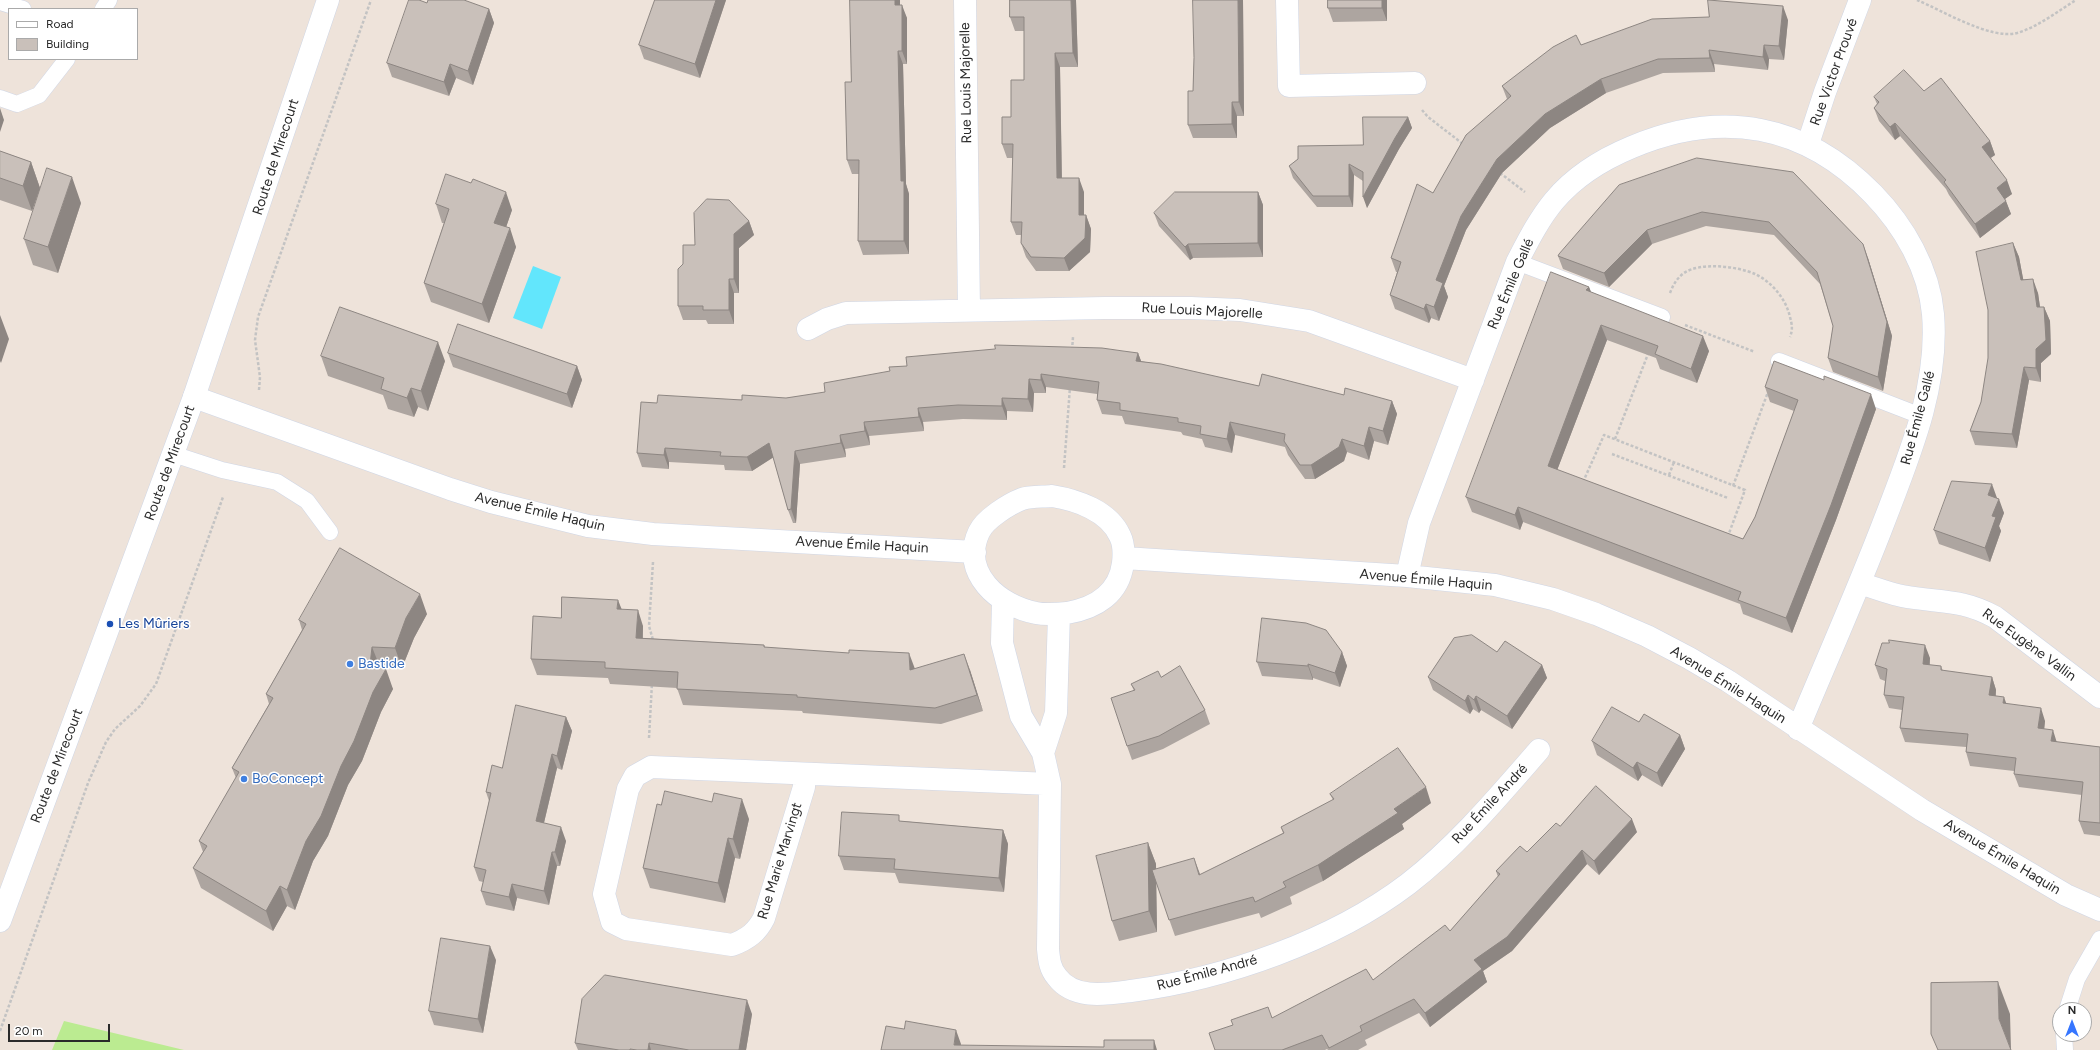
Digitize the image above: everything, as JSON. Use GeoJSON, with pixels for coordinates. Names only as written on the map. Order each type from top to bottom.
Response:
{"type":"FeatureCollection","features":[{"type":"Feature","properties":{"kind":"street","name":"Route de Mirecourt"},"geometry":{"type":"LineString","coordinates":[[0,921],[194,397],[328,0]]}},
{"type":"Feature","properties":{"kind":"street","name":"Rue Louis Majorelle"},"geometry":{"type":"LineString","coordinates":[[965,0],[969,310]]}},
{"type":"Feature","properties":{"kind":"street"},"geometry":{"type":"LineString","coordinates":[[1287,0],[1289,86],[1415,83]]}},
{"type":"Feature","properties":{"kind":"street","name":"Rue Victor Prouvé"},"geometry":{"type":"LineString","coordinates":[[1808,144],[1825,92],[1860,0]]}},
{"type":"Feature","properties":{"kind":"street","name":"Rue Émile Gallé"},"geometry":{"type":"LineString","coordinates":[[1407,576],[1419,523],[1518,262],[1548,210],[1572,183],[1594,167],[1622,151],[1660,135],[1688,129],[1721,126],[1767,131],[1808,144],[1862,183],[1892,213],[1918,260],[1930,295],[1934,344],[1932,368],[1921,416],[1908,460],[1860,583],[1798,730]]}},
{"type":"Feature","properties":{"kind":"street","name":"Rue Louis Majorelle"},"geometry":{"type":"LineString","coordinates":[[808,329],[827,319],[846,313],[969,310],[1191,308],[1240,310],[1309,321],[1473,380]]}},
{"type":"Feature","properties":{"kind":"street","name":"Avenue Émile Haquin"},"geometry":{"type":"LineString","coordinates":[[194,397],[491,502],[588,526],[654,534],[975,552]]}},
{"type":"Feature","properties":{"kind":"street"},"geometry":{"type":"LineString","coordinates":[[1052,496],[1078,502],[1104,517],[1120,535],[1123,544],[1124,558],[1122,573],[1116,586],[1098,602],[1078,611],[1059,614],[1037,613],[1003,600],[985,586],[978,571],[975,552],[979,531],[997,513],[1023,499],[1052,496]]}},
{"type":"Feature","properties":{"kind":"street","name":"Avenue Émile Haquin"},"geometry":{"type":"LineString","coordinates":[[1124,558],[1407,576],[1495,586],[1553,599],[1596,614],[1647,636],[1689,658],[1728,682],[1798,730],[1922,810],[2066,895],[2100,910]]}},
{"type":"Feature","properties":{"kind":"street","name":"Rue Eugène Vallin"},"geometry":{"type":"LineString","coordinates":[[1860,583],[1902,596],[1961,603],[1979,609],[1995,617],[2100,697]]}},
{"type":"Feature","properties":{"kind":"street","name":"Rue Émile André"},"geometry":{"type":"LineString","coordinates":[[1003,600],[1002,643],[1021,716],[1043,753],[1050,784],[1048,949],[1050,966],[1058,978],[1069,986],[1082,992],[1098,995],[1192,980],[1234,969],[1316,937],[1369,910],[1407,884],[1446,853],[1539,750]]}},
{"type":"Feature","properties":{"kind":"street"},"geometry":{"type":"LineString","coordinates":[[1043,753],[1056,713],[1059,614]]}},
{"type":"Feature","properties":{"kind":"street"},"geometry":{"type":"LineString","coordinates":[[651,767],[1050,784]]}},
{"type":"Feature","properties":{"kind":"street","name":"Rue Marie Marvingt"},"geometry":{"type":"LineString","coordinates":[[651,767],[636,776],[628,789],[604,894],[612,922],[626,929],[732,945],[744,941],[758,929],[764,918],[804,786],[804,774]]}},
{"type":"Feature","properties":{"kind":"lane"},"geometry":{"type":"LineString","coordinates":[[0,2],[20,8]]}},
{"type":"Feature","properties":{"kind":"lane"},"geometry":{"type":"LineString","coordinates":[[0,98],[17,104],[39,95],[66,60]]}},
{"type":"Feature","properties":{"kind":"lane"},"geometry":{"type":"LineString","coordinates":[[1518,262],[1662,317]]}},
{"type":"Feature","properties":{"kind":"lane"},"geometry":{"type":"LineString","coordinates":[[1779,361],[1921,416]]}},
{"type":"Feature","properties":{"kind":"lane"},"geometry":{"type":"LineString","coordinates":[[173,454],[232,472],[277,482],[307,501],[330,532]]}},
{"type":"Feature","properties":{"kind":"lane"},"geometry":{"type":"LineString","coordinates":[[2069,1002],[2076,978],[2100,939]]}},
{"type":"Feature","properties":{"kind":"path"},"geometry":{"type":"LineString","coordinates":[[252,418],[260,385],[255,340],[258,317],[371,0]]}},
{"type":"Feature","properties":{"kind":"path"},"geometry":{"type":"LineString","coordinates":[[1917,0],[1990,32],[2004,35],[2018,33],[2046,19],[2076,0]]}},
{"type":"Feature","properties":{"kind":"path"},"geometry":{"type":"LineString","coordinates":[[1415,83],[1422,110],[1428,117],[1465,145]]}},
{"type":"Feature","properties":{"kind":"path"},"geometry":{"type":"LineString","coordinates":[[1496,169],[1548,210]]}},
{"type":"Feature","properties":{"kind":"path"},"geometry":{"type":"LineString","coordinates":[[1615,439],[1674,283],[1684,273],[1706,266],[1728,266],[1755,274],[1773,287],[1788,305],[1793,330],[1779,361],[1733,486]]}},
{"type":"Feature","properties":{"kind":"path"},"geometry":{"type":"LineString","coordinates":[[1072,354],[1075,309]]}},
{"type":"Feature","properties":{"kind":"path"},"geometry":{"type":"LineString","coordinates":[[1662,317],[1779,361]]}},
{"type":"Feature","properties":{"kind":"path"},"geometry":{"type":"LineString","coordinates":[[1064,469],[1070,385]]}},
{"type":"Feature","properties":{"kind":"path"},"geometry":{"type":"LineString","coordinates":[[1583,482],[1604,435],[1615,439],[1745,490],[1727,537]]}},
{"type":"Feature","properties":{"kind":"path"},"geometry":{"type":"LineString","coordinates":[[1612,454],[1728,498]]}},
{"type":"Feature","properties":{"kind":"path"},"geometry":{"type":"LineString","coordinates":[[1669,475],[1674,462]]}},
{"type":"Feature","properties":{"kind":"path"},"geometry":{"type":"LineString","coordinates":[[0,1031],[88,783],[106,742],[119,726],[140,706],[156,684],[232,472]]}},
{"type":"Feature","properties":{"kind":"path"},"geometry":{"type":"LineString","coordinates":[[654,534],[649,626],[655,645]]}},
{"type":"Feature","properties":{"kind":"path"},"geometry":{"type":"LineString","coordinates":[[651,767],[649,730],[652,676]]}},
{"type":"Feature","properties":{"kind":"green space"},"geometry":{"type":"Polygon","coordinates":[[[64,1021],[184,1050],[52,1050],[64,1021]]]}},
{"type":"Feature","properties":{"kind":"water"},"geometry":{"type":"Polygon","coordinates":[[[533,266],[561,277],[542,329],[513,318],[533,266]]]}},
{"type":"Feature","properties":{"kind":"building"},"geometry":{"type":"Polygon","coordinates":[[[409,0],[419,0],[427,3],[428,0],[464,0],[489,9],[468,71],[450,64],[444,82],[387,63],[409,0]]]}},
{"type":"Feature","properties":{"kind":"building"},"geometry":{"type":"Polygon","coordinates":[[[655,0],[716,0],[695,64],[639,45],[655,0]]]}},
{"type":"Feature","properties":{"kind":"building"},"geometry":{"type":"Polygon","coordinates":[[[850,0],[895,0],[895,5],[902,5],[902,51],[898,51],[901,181],[904,181],[904,241],[858,241],[859,160],[847,160],[845,82],[851,82],[850,0]]]}},
{"type":"Feature","properties":{"kind":"building"},"geometry":{"type":"Polygon","coordinates":[[[1010,0],[1071,0],[1073,53],[1055,53],[1057,178],[1079,178],[1079,215],[1086,215],[1085,238],[1064,258],[1031,257],[1021,243],[1022,222],[1011,222],[1013,144],[1002,144],[1002,117],[1011,117],[1011,80],[1024,80],[1024,17],[1010,17],[1010,0]]]}},
{"type":"Feature","properties":{"kind":"building"},"geometry":{"type":"Polygon","coordinates":[[[1193,0],[1238,0],[1239,102],[1232,102],[1232,124],[1188,125],[1188,91],[1193,91],[1193,0]]]}},
{"type":"Feature","properties":{"kind":"building"},"geometry":{"type":"Polygon","coordinates":[[[1328,0],[1382,0],[1382,8],[1328,8],[1328,0]]]}},
{"type":"Feature","properties":{"kind":"building"},"geometry":{"type":"Polygon","coordinates":[[[1708,0],[1783,6],[1779,46],[1764,45],[1763,57],[1709,50],[1710,58],[1658,59],[1601,79],[1545,114],[1497,159],[1461,216],[1436,280],[1443,283],[1434,307],[1426,304],[1424,309],[1390,295],[1401,262],[1391,258],[1417,184],[1433,193],[1466,135],[1511,96],[1502,86],[1553,47],[1576,35],[1581,45],[1652,19],[1709,17],[1708,0]]]}},
{"type":"Feature","properties":{"kind":"building"},"geometry":{"type":"Polygon","coordinates":[[[1904,70],[1924,91],[1941,78],[1990,141],[1982,147],[2007,180],[1997,188],[2006,201],[1975,224],[1944,182],[1946,180],[1895,123],[1890,127],[1874,108],[1879,102],[1874,97],[1904,70]]]}},
{"type":"Feature","properties":{"kind":"building"},"geometry":{"type":"Polygon","coordinates":[[[1363,117],[1408,117],[1363,197],[1363,172],[1349,164],[1349,196],[1313,196],[1289,166],[1298,159],[1298,146],[1363,145],[1363,117]]]}},
{"type":"Feature","properties":{"kind":"building"},"geometry":{"type":"Polygon","coordinates":[[[0,151],[31,162],[23,186],[0,178],[0,151]]]}},
{"type":"Feature","properties":{"kind":"building"},"geometry":{"type":"Polygon","coordinates":[[[1697,158],[1793,172],[1863,244],[1887,322],[1878,377],[1828,358],[1833,326],[1817,272],[1769,222],[1702,212],[1647,230],[1604,273],[1558,256],[1619,185],[1697,158]]]}},
{"type":"Feature","properties":{"kind":"building"},"geometry":{"type":"Polygon","coordinates":[[[47,168],[72,177],[48,247],[24,239],[47,168]]]}},
{"type":"Feature","properties":{"kind":"building"},"geometry":{"type":"Polygon","coordinates":[[[446,174],[471,183],[473,179],[506,192],[494,223],[510,228],[482,304],[424,283],[449,209],[436,204],[446,174]]]}},
{"type":"Feature","properties":{"kind":"building"},"geometry":{"type":"Polygon","coordinates":[[[1175,192],[1258,192],[1258,243],[1188,244],[1185,247],[1154,213],[1175,192]]]}},
{"type":"Feature","properties":{"kind":"building"},"geometry":{"type":"Polygon","coordinates":[[[707,199],[729,200],[749,221],[734,234],[734,279],[729,279],[729,310],[703,310],[703,306],[678,306],[678,269],[683,264],[683,245],[695,245],[694,213],[707,199]]]}},
{"type":"Feature","properties":{"kind":"building"},"geometry":{"type":"Polygon","coordinates":[[[2013,243],[2021,280],[2033,279],[2037,307],[2044,307],[2046,340],[2036,349],[2036,368],[2024,367],[2012,434],[1970,431],[1981,402],[1988,358],[1988,310],[1976,252],[2013,243]]]}},
{"type":"Feature","properties":{"kind":"building"},"geometry":{"type":"Polygon","coordinates":[[[1551,272],[1589,287],[1586,290],[1703,336],[1691,369],[1655,354],[1658,346],[1601,325],[1548,466],[1743,539],[1755,517],[1798,400],[1765,387],[1774,361],[1824,380],[1824,376],[1871,394],[1831,505],[1786,618],[1738,600],[1741,592],[1518,507],[1515,515],[1466,497],[1551,272]]]}},
{"type":"Feature","properties":{"kind":"building"},"geometry":{"type":"Polygon","coordinates":[[[340,307],[438,342],[421,391],[411,388],[407,398],[381,389],[384,378],[321,356],[340,307]]]}},
{"type":"Feature","properties":{"kind":"building"},"geometry":{"type":"Polygon","coordinates":[[[458,324],[577,366],[567,394],[448,353],[458,324]]]}},
{"type":"Feature","properties":{"kind":"building"},"geometry":{"type":"Polygon","coordinates":[[[995,345],[1102,348],[1138,353],[1136,361],[1161,364],[1259,386],[1262,374],[1344,395],[1345,388],[1392,401],[1383,431],[1369,427],[1364,446],[1342,439],[1339,447],[1311,465],[1300,465],[1284,441],[1285,434],[1230,422],[1227,439],[1200,434],[1201,426],[1178,422],[1178,418],[1120,410],[1120,403],[1097,400],[1099,382],[1041,374],[1041,380],[1029,379],[1028,399],[1002,398],[1002,406],[958,405],[918,408],[919,417],[864,422],[865,431],[840,435],[841,443],[795,451],[791,509],[788,510],[769,443],[747,457],[720,456],[721,452],[665,448],[664,455],[637,453],[641,402],[657,403],[658,395],[742,400],[742,395],[786,398],[825,392],[824,383],[890,371],[889,367],[907,366],[906,357],[995,349],[995,345]]]}},
{"type":"Feature","properties":{"kind":"building"},"geometry":{"type":"Polygon","coordinates":[[[1952,481],[1992,484],[1988,495],[1999,499],[1992,516],[1996,517],[1985,548],[1934,530],[1952,481]]]}},
{"type":"Feature","properties":{"kind":"building"},"geometry":{"type":"Polygon","coordinates":[[[340,548],[420,594],[406,618],[395,648],[372,647],[370,665],[386,669],[373,692],[354,741],[341,766],[321,816],[306,841],[287,890],[280,886],[266,911],[193,868],[207,846],[199,841],[239,772],[232,768],[273,698],[266,694],[306,624],[299,620],[340,548]]]}},
{"type":"Feature","properties":{"kind":"building"},"geometry":{"type":"Polygon","coordinates":[[[562,597],[618,600],[617,609],[638,610],[636,638],[764,645],[764,647],[849,653],[849,650],[909,653],[910,670],[964,654],[977,695],[935,708],[797,697],[797,695],[677,689],[678,672],[605,668],[605,662],[531,659],[533,616],[561,618],[562,597]]]}},
{"type":"Feature","properties":{"kind":"building"},"geometry":{"type":"Polygon","coordinates":[[[1262,618],[1306,623],[1326,630],[1342,652],[1335,673],[1308,664],[1308,666],[1257,662],[1262,618]]]}},
{"type":"Feature","properties":{"kind":"building"},"geometry":{"type":"Polygon","coordinates":[[[1472,635],[1497,652],[1505,641],[1542,665],[1507,716],[1476,696],[1474,700],[1468,695],[1465,701],[1428,677],[1454,638],[1472,635]]]}},
{"type":"Feature","properties":{"kind":"building"},"geometry":{"type":"Polygon","coordinates":[[[1889,640],[1925,645],[1923,664],[1941,666],[1941,670],[1992,677],[1989,695],[2004,697],[2003,703],[2041,708],[2038,728],[2053,730],[2051,741],[2100,747],[2100,823],[2079,821],[2083,782],[2014,774],[2016,758],[1966,752],[1968,734],[1900,728],[1904,697],[1884,695],[1887,669],[1875,665],[1882,643],[1889,643],[1889,640]]]}},
{"type":"Feature","properties":{"kind":"building"},"geometry":{"type":"Polygon","coordinates":[[[1180,666],[1205,710],[1159,736],[1127,746],[1111,698],[1135,690],[1131,684],[1158,671],[1161,677],[1180,666]]]}},
{"type":"Feature","properties":{"kind":"building"},"geometry":{"type":"Polygon","coordinates":[[[516,705],[566,717],[557,756],[552,754],[536,821],[561,827],[555,852],[552,852],[544,891],[512,884],[509,897],[481,891],[486,870],[474,867],[491,793],[486,792],[492,765],[502,768],[516,705]]]}},
{"type":"Feature","properties":{"kind":"building"},"geometry":{"type":"Polygon","coordinates":[[[1612,707],[1639,722],[1644,714],[1680,735],[1657,773],[1637,762],[1633,768],[1592,741],[1612,707]]]}},
{"type":"Feature","properties":{"kind":"building"},"geometry":{"type":"Polygon","coordinates":[[[1398,748],[1426,787],[1394,809],[1398,813],[1318,865],[1283,882],[1286,887],[1255,902],[1253,897],[1169,920],[1152,870],[1194,858],[1199,875],[1284,833],[1281,827],[1334,799],[1330,794],[1398,748]]]}},
{"type":"Feature","properties":{"kind":"building"},"geometry":{"type":"Polygon","coordinates":[[[1596,786],[1632,819],[1594,861],[1582,850],[1507,937],[1474,960],[1482,969],[1425,1013],[1414,999],[1360,1026],[1362,1031],[1329,1048],[1322,1035],[1282,1050],[1215,1050],[1209,1033],[1233,1025],[1231,1020],[1268,1007],[1272,1018],[1366,969],[1373,980],[1445,925],[1450,931],[1500,874],[1496,871],[1520,846],[1527,852],[1556,823],[1560,826],[1596,786]]]}},
{"type":"Feature","properties":{"kind":"building"},"geometry":{"type":"Polygon","coordinates":[[[665,791],[712,802],[714,793],[742,799],[733,839],[728,838],[718,883],[643,868],[657,804],[661,805],[665,791]]]}},
{"type":"Feature","properties":{"kind":"building"},"geometry":{"type":"Polygon","coordinates":[[[842,812],[899,815],[899,821],[1003,830],[999,878],[894,869],[895,859],[839,856],[842,812]]]}},
{"type":"Feature","properties":{"kind":"building"},"geometry":{"type":"Polygon","coordinates":[[[1148,843],[1149,911],[1112,921],[1096,856],[1148,843]]]}},
{"type":"Feature","properties":{"kind":"building"},"geometry":{"type":"Polygon","coordinates":[[[441,938],[490,946],[478,1019],[429,1011],[441,938]]]}},
{"type":"Feature","properties":{"kind":"building"},"geometry":{"type":"Polygon","coordinates":[[[605,975],[747,1000],[739,1050],[689,1050],[649,1043],[648,1050],[619,1050],[575,1043],[582,999],[605,975]]]}},
{"type":"Feature","properties":{"kind":"building"},"geometry":{"type":"Polygon","coordinates":[[[1998,982],[1999,1019],[2011,1050],[1938,1050],[1931,1034],[1931,983],[1998,982]]]}},
{"type":"Feature","properties":{"kind":"building"},"geometry":{"type":"Polygon","coordinates":[[[906,1021],[956,1030],[954,1045],[1104,1047],[1104,1040],[1154,1040],[1154,1050],[881,1050],[886,1026],[904,1029],[906,1021]]]}},
{"type":"Feature","properties":{"kind":"place","name":"Les Mûriers"},"geometry":{"type":"Point","coordinates":[110,624]}},
{"type":"Feature","properties":{"kind":"place","name":"Bastide"},"geometry":{"type":"Point","coordinates":[350,664]}},
{"type":"Feature","properties":{"kind":"place","name":"BoConcept"},"geometry":{"type":"Point","coordinates":[244,779]}}]}
